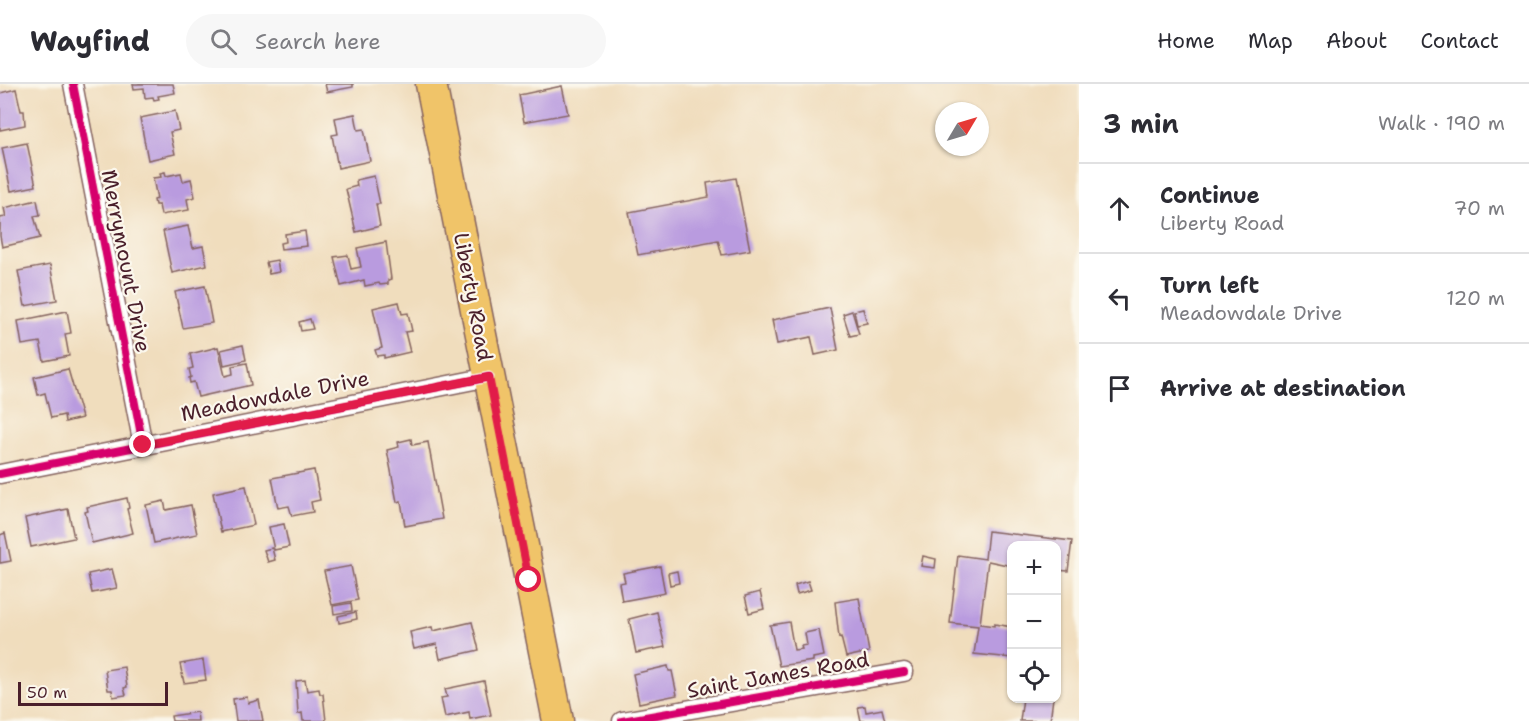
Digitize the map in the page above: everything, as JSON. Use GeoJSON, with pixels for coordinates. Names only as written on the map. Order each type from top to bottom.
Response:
{"type":"FeatureCollection","features":[{"type":"Feature","properties":{"kind":"main road","name":"Liberty Road"},"geometry":{"type":"LineString","coordinates":[[431,84],[558,721]]}},
{"type":"Feature","properties":{"kind":"street","name":"Merrymount Drive"},"geometry":{"type":"LineString","coordinates":[[73,84],[143,445]]}},
{"type":"Feature","properties":{"kind":"street","name":"Meadowdale Drive"},"geometry":{"type":"LineString","coordinates":[[0,474],[489,377]]}},
{"type":"Feature","properties":{"kind":"street","name":"Saint James Road"},"geometry":{"type":"LineString","coordinates":[[622,721],[904,672]]}},
{"type":"Feature","properties":{"kind":"building"},"geometry":{"type":"Polygon","coordinates":[[[133,84],[173,84],[175,93],[158,96],[159,99],[154,100],[153,97],[145,98],[144,88],[134,89],[133,84]]]}},
{"type":"Feature","properties":{"kind":"building"},"geometry":{"type":"Polygon","coordinates":[[[325,84],[353,84],[353,87],[327,92],[325,84]]]}},
{"type":"Feature","properties":{"kind":"building"},"geometry":{"type":"Polygon","coordinates":[[[562,86],[568,114],[524,122],[519,95],[562,86]]]}},
{"type":"Feature","properties":{"kind":"building"},"geometry":{"type":"Polygon","coordinates":[[[16,89],[21,111],[24,111],[25,125],[0,130],[0,93],[16,89]]]}},
{"type":"Feature","properties":{"kind":"building"},"geometry":{"type":"Polygon","coordinates":[[[175,111],[179,130],[170,132],[175,154],[148,160],[140,118],[175,111]]]}},
{"type":"Feature","properties":{"kind":"building"},"geometry":{"type":"Polygon","coordinates":[[[355,114],[358,130],[364,129],[370,161],[338,168],[332,135],[338,134],[335,118],[355,114]]]}},
{"type":"Feature","properties":{"kind":"building"},"geometry":{"type":"Polygon","coordinates":[[[27,143],[36,186],[11,191],[2,148],[27,143]]]}},
{"type":"Feature","properties":{"kind":"building"},"geometry":{"type":"Polygon","coordinates":[[[165,172],[166,176],[181,173],[183,181],[191,179],[195,197],[187,199],[189,210],[161,215],[159,205],[155,205],[154,200],[157,199],[153,178],[161,177],[160,173],[165,172]]]}},
{"type":"Feature","properties":{"kind":"building"},"geometry":{"type":"Polygon","coordinates":[[[374,176],[380,204],[376,204],[380,226],[356,232],[346,189],[357,186],[356,180],[374,176]]]}},
{"type":"Feature","properties":{"kind":"building"},"geometry":{"type":"Polygon","coordinates":[[[736,178],[750,250],[722,255],[718,240],[638,255],[629,212],[709,197],[707,183],[736,178]]]}},
{"type":"Feature","properties":{"kind":"building"},"geometry":{"type":"Polygon","coordinates":[[[37,200],[40,215],[34,216],[40,238],[2,247],[0,218],[6,217],[4,208],[37,200]]]}},
{"type":"Feature","properties":{"kind":"building"},"geometry":{"type":"Polygon","coordinates":[[[188,226],[193,248],[203,246],[207,265],[172,273],[163,231],[188,226]]]}},
{"type":"Feature","properties":{"kind":"building"},"geometry":{"type":"Polygon","coordinates":[[[305,231],[307,246],[281,249],[280,243],[286,242],[285,234],[305,231]]]}},
{"type":"Feature","properties":{"kind":"building"},"geometry":{"type":"Polygon","coordinates":[[[386,242],[391,279],[388,280],[388,284],[365,286],[364,280],[341,286],[334,257],[348,255],[351,269],[361,267],[357,248],[386,242]]]}},
{"type":"Feature","properties":{"kind":"building"},"geometry":{"type":"Polygon","coordinates":[[[277,260],[279,272],[269,274],[266,262],[277,260]]]}},
{"type":"Feature","properties":{"kind":"building"},"geometry":{"type":"Polygon","coordinates":[[[50,265],[57,300],[25,306],[18,271],[50,265]]]}},
{"type":"Feature","properties":{"kind":"building"},"geometry":{"type":"Polygon","coordinates":[[[205,286],[212,323],[183,328],[175,292],[205,286]]]}},
{"type":"Feature","properties":{"kind":"building"},"geometry":{"type":"Polygon","coordinates":[[[399,302],[402,314],[408,313],[412,331],[405,332],[410,352],[384,358],[384,355],[377,356],[375,350],[382,348],[373,308],[399,302]]]}},
{"type":"Feature","properties":{"kind":"building"},"geometry":{"type":"Polygon","coordinates":[[[830,308],[838,350],[815,355],[811,337],[777,344],[772,320],[830,308]]]}},
{"type":"Feature","properties":{"kind":"building"},"geometry":{"type":"Polygon","coordinates":[[[863,309],[867,323],[857,325],[854,311],[863,309]]]}},
{"type":"Feature","properties":{"kind":"building"},"geometry":{"type":"Polygon","coordinates":[[[67,311],[71,333],[65,334],[69,356],[44,361],[40,342],[22,345],[18,321],[67,311]]]}},
{"type":"Feature","properties":{"kind":"building"},"geometry":{"type":"Polygon","coordinates":[[[852,311],[859,334],[850,336],[843,314],[852,311]]]}},
{"type":"Feature","properties":{"kind":"building"},"geometry":{"type":"Polygon","coordinates":[[[310,319],[313,329],[301,331],[299,322],[310,319]]]}},
{"type":"Feature","properties":{"kind":"building"},"geometry":{"type":"Polygon","coordinates":[[[243,345],[246,360],[224,365],[221,350],[243,345]]]}},
{"type":"Feature","properties":{"kind":"building"},"geometry":{"type":"Polygon","coordinates":[[[218,347],[225,376],[233,374],[232,366],[247,363],[251,385],[198,397],[194,382],[190,383],[189,378],[191,377],[189,369],[193,368],[190,354],[218,347]]]}},
{"type":"Feature","properties":{"kind":"building"},"geometry":{"type":"Polygon","coordinates":[[[68,369],[82,418],[65,422],[64,415],[51,418],[45,393],[38,395],[34,377],[68,369]]]}},
{"type":"Feature","properties":{"kind":"building"},"geometry":{"type":"Polygon","coordinates":[[[411,439],[412,445],[428,442],[442,519],[405,526],[401,501],[397,502],[387,450],[399,447],[398,442],[411,439]]]}},
{"type":"Feature","properties":{"kind":"building"},"geometry":{"type":"Polygon","coordinates":[[[314,470],[320,500],[311,502],[313,512],[292,516],[289,506],[278,508],[272,478],[314,470]]]}},
{"type":"Feature","properties":{"kind":"building"},"geometry":{"type":"Polygon","coordinates":[[[246,486],[254,525],[221,532],[213,493],[246,486]]]}},
{"type":"Feature","properties":{"kind":"building"},"geometry":{"type":"Polygon","coordinates":[[[127,498],[129,508],[127,509],[133,533],[92,543],[85,512],[88,511],[87,507],[127,498]]]}},
{"type":"Feature","properties":{"kind":"building"},"geometry":{"type":"Polygon","coordinates":[[[164,501],[166,510],[191,505],[197,534],[154,543],[146,505],[164,501]]]}},
{"type":"Feature","properties":{"kind":"building"},"geometry":{"type":"Polygon","coordinates":[[[68,509],[74,538],[31,547],[25,518],[68,509]]]}},
{"type":"Feature","properties":{"kind":"building"},"geometry":{"type":"Polygon","coordinates":[[[284,524],[289,547],[274,550],[269,527],[284,524]]]}},
{"type":"Feature","properties":{"kind":"building"},"geometry":{"type":"Polygon","coordinates":[[[988,531],[1072,541],[1068,571],[1061,570],[1061,541],[1007,541],[1007,565],[988,561],[980,624],[1007,626],[1007,657],[974,654],[978,626],[950,623],[958,555],[985,559],[988,531]]]}},
{"type":"Feature","properties":{"kind":"building"},"geometry":{"type":"Polygon","coordinates":[[[5,533],[11,561],[0,563],[0,535],[5,533]]]}},
{"type":"Feature","properties":{"kind":"building"},"geometry":{"type":"Polygon","coordinates":[[[272,548],[275,560],[268,562],[264,550],[272,548]]]}},
{"type":"Feature","properties":{"kind":"building"},"geometry":{"type":"Polygon","coordinates":[[[923,556],[936,559],[935,568],[921,566],[923,556]]]}},
{"type":"Feature","properties":{"kind":"building"},"geometry":{"type":"Polygon","coordinates":[[[351,566],[358,600],[332,605],[324,571],[351,566]]]}},
{"type":"Feature","properties":{"kind":"building"},"geometry":{"type":"Polygon","coordinates":[[[660,566],[665,593],[622,601],[619,583],[625,582],[623,573],[660,566]]]}},
{"type":"Feature","properties":{"kind":"building"},"geometry":{"type":"Polygon","coordinates":[[[112,569],[117,588],[92,593],[88,574],[112,569]]]}},
{"type":"Feature","properties":{"kind":"building"},"geometry":{"type":"Polygon","coordinates":[[[677,571],[679,583],[670,585],[668,573],[677,571]]]}},
{"type":"Feature","properties":{"kind":"building"},"geometry":{"type":"Polygon","coordinates":[[[808,581],[811,590],[797,594],[795,585],[808,581]]]}},
{"type":"Feature","properties":{"kind":"building"},"geometry":{"type":"Polygon","coordinates":[[[760,592],[764,609],[749,613],[745,596],[760,592]]]}},
{"type":"Feature","properties":{"kind":"building"},"geometry":{"type":"Polygon","coordinates":[[[859,598],[869,652],[846,657],[841,637],[839,638],[835,602],[859,598]]]}},
{"type":"Feature","properties":{"kind":"building"},"geometry":{"type":"Polygon","coordinates":[[[351,603],[352,611],[334,614],[333,606],[351,603]]]}},
{"type":"Feature","properties":{"kind":"building"},"geometry":{"type":"Polygon","coordinates":[[[356,612],[357,619],[339,623],[338,616],[356,612]]]}},
{"type":"Feature","properties":{"kind":"building"},"geometry":{"type":"Polygon","coordinates":[[[657,612],[665,647],[636,653],[629,619],[657,612]]]}},
{"type":"Feature","properties":{"kind":"building"},"geometry":{"type":"Polygon","coordinates":[[[472,622],[479,650],[440,659],[437,644],[414,649],[410,632],[432,627],[433,631],[472,622]]]}},
{"type":"Feature","properties":{"kind":"building"},"geometry":{"type":"Polygon","coordinates":[[[789,622],[794,650],[802,649],[801,646],[807,645],[805,633],[819,630],[824,656],[813,658],[813,661],[779,666],[770,625],[789,622]]]}},
{"type":"Feature","properties":{"kind":"building"},"geometry":{"type":"Polygon","coordinates":[[[203,660],[206,680],[184,683],[180,664],[203,660]]]}},
{"type":"Feature","properties":{"kind":"building"},"geometry":{"type":"Polygon","coordinates":[[[668,666],[669,671],[672,671],[677,695],[639,703],[633,674],[668,666]]]}},
{"type":"Feature","properties":{"kind":"building"},"geometry":{"type":"Polygon","coordinates":[[[124,667],[126,695],[113,697],[112,690],[108,690],[105,670],[124,667]]]}},
{"type":"Feature","properties":{"kind":"building"},"geometry":{"type":"Polygon","coordinates":[[[305,680],[307,691],[319,689],[320,694],[323,694],[326,721],[303,721],[302,713],[298,714],[296,681],[305,680]]]}},
{"type":"Feature","properties":{"kind":"building"},"geometry":{"type":"Polygon","coordinates":[[[484,681],[491,715],[470,719],[469,712],[445,717],[441,698],[447,697],[445,689],[484,681]]]}},
{"type":"Feature","properties":{"kind":"building"},"geometry":{"type":"Polygon","coordinates":[[[247,697],[248,703],[259,700],[263,721],[236,721],[233,699],[247,697]]]}},
{"type":"Feature","properties":{"kind":"building"},"geometry":{"type":"Polygon","coordinates":[[[1022,703],[1052,703],[1050,721],[1020,721],[1022,703]]]}},
{"type":"Feature","properties":{"kind":"building"},"geometry":{"type":"Polygon","coordinates":[[[865,706],[866,712],[882,709],[885,721],[861,721],[858,707],[865,706]]]}},
{"type":"Feature","properties":{"kind":"building"},"geometry":{"type":"Polygon","coordinates":[[[197,712],[198,721],[172,721],[171,716],[197,712]]]}},
{"type":"Feature","properties":{"kind":"cycle path"},"geometry":{"type":"LineString","coordinates":[[73,84],[143,445]]}},
{"type":"Feature","properties":{"kind":"cycle path"},"geometry":{"type":"LineString","coordinates":[[0,474],[489,377]]}},
{"type":"Feature","properties":{"kind":"cycle path"},"geometry":{"type":"LineString","coordinates":[[622,721],[904,672]]}},
{"type":"Feature","properties":{"kind":"route"},"geometry":{"type":"LineString","coordinates":[[143,445],[489,377],[529,580]]}}]}
